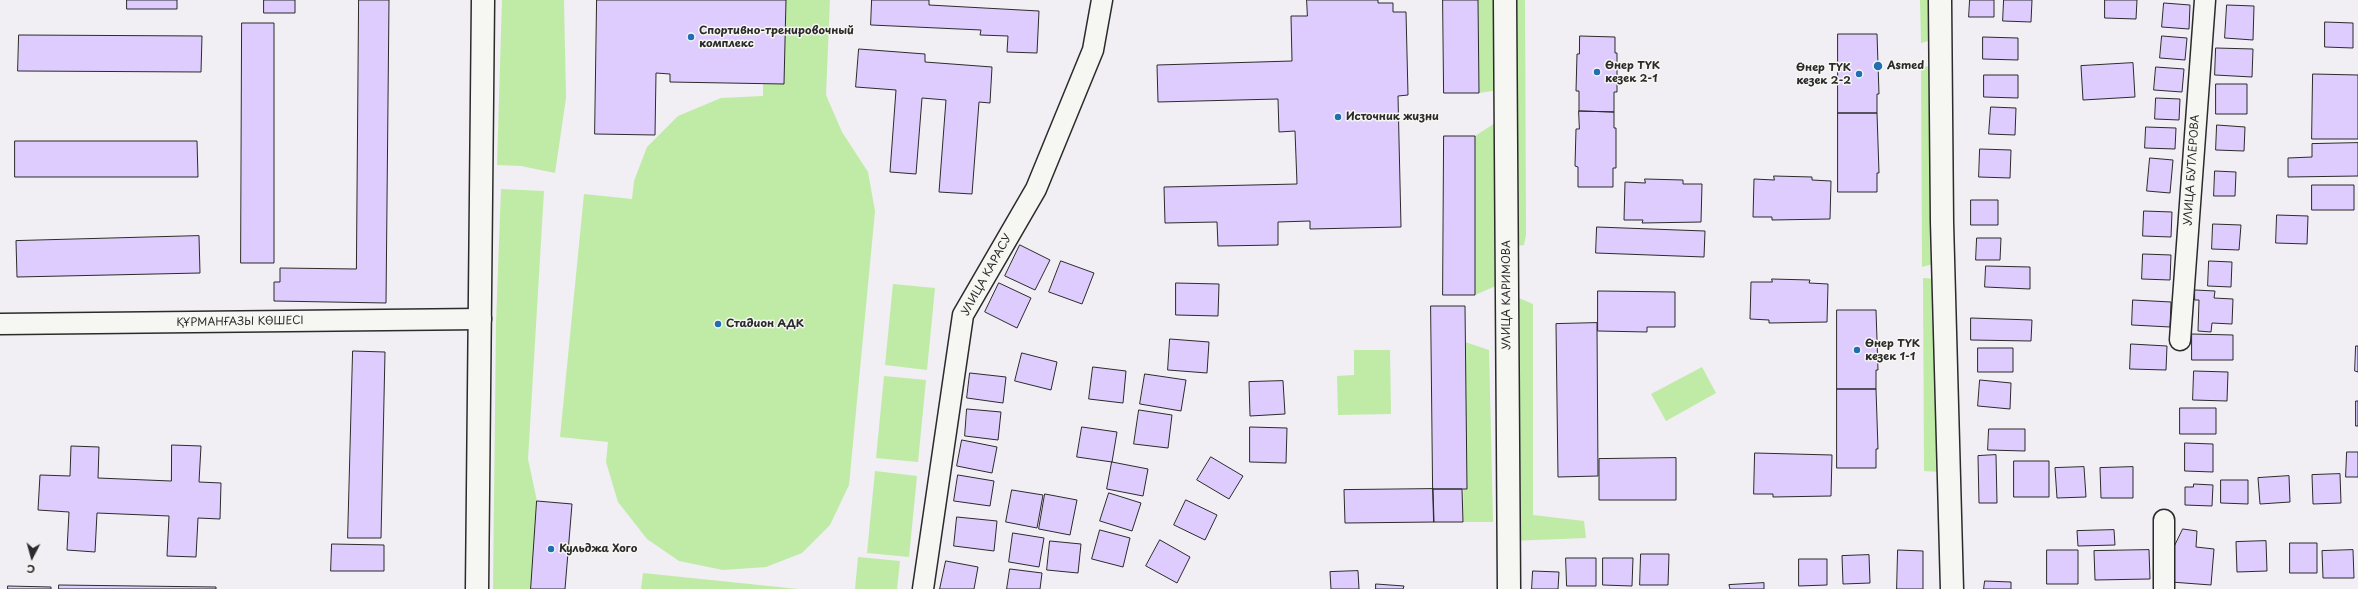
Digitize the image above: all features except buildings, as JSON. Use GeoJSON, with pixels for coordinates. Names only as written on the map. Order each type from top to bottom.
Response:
{"type":"FeatureCollection","features":[{"type":"Feature","properties":{"kind":"street"},"geometry":{"type":"LineString","coordinates":[[477,589],[481,320],[483,0]]}},
{"type":"Feature","properties":{"kind":"street","name":"УЛИЦА КАРАСУ"},"geometry":{"type":"LineString","coordinates":[[923,589],[963,315],[1036,189],[1093,50],[1102,0]]}},
{"type":"Feature","properties":{"kind":"street","name":"УЛИЦА КАРИМОВА"},"geometry":{"type":"LineString","coordinates":[[1505,0],[1509,589]]}},
{"type":"Feature","properties":{"kind":"street"},"geometry":{"type":"LineString","coordinates":[[1940,0],[1942,222],[1952,589]]}},
{"type":"Feature","properties":{"kind":"street","name":"УЛИЦА БУТЛЕРОВА"},"geometry":{"type":"LineString","coordinates":[[2180,340],[2204,0]]}},
{"type":"Feature","properties":{"kind":"street","name":"ҚҰРМАНҒАЗЫ КӨШЕСІ"},"geometry":{"type":"LineString","coordinates":[[0,324],[481,320]]}},
{"type":"Feature","properties":{"kind":"street"},"geometry":{"type":"LineString","coordinates":[[2164,520],[2164,589]]}},
{"type":"Feature","properties":{"kind":"green space"},"geometry":{"type":"Polygon","coordinates":[[[502,0],[564,0],[566,98],[555,173],[521,166],[497,165],[502,0]]]}},
{"type":"Feature","properties":{"kind":"green space","name":"Стадион АДК"},"geometry":{"type":"Polygon","coordinates":[[[786,0],[830,0],[826,95],[842,132],[868,172],[875,211],[849,485],[830,525],[802,553],[766,567],[723,570],[679,561],[647,539],[618,502],[606,462],[608,442],[560,437],[584,194],[632,199],[634,181],[647,147],[678,116],[721,98],[763,96],[763,84],[784,84],[786,0]]]}},
{"type":"Feature","properties":{"kind":"green space"},"geometry":{"type":"Polygon","coordinates":[[[1478,0],[1525,0],[1526,235],[1524,245],[1507,247],[1507,281],[1475,295],[1475,136],[1506,116],[1506,89],[1479,93],[1478,0]]]}},
{"type":"Feature","properties":{"kind":"green space"},"geometry":{"type":"Polygon","coordinates":[[[1920,0],[1931,0],[1932,40],[1921,43],[1920,0]]]}},
{"type":"Feature","properties":{"kind":"green space"},"geometry":{"type":"Polygon","coordinates":[[[1921,66],[1933,67],[1936,263],[1922,267],[1921,66]]]}},
{"type":"Feature","properties":{"kind":"green space"},"geometry":{"type":"Polygon","coordinates":[[[501,189],[544,191],[528,459],[537,501],[531,589],[493,589],[496,323],[501,189]]]}},
{"type":"Feature","properties":{"kind":"green space"},"geometry":{"type":"Polygon","coordinates":[[[1923,278],[1936,279],[1942,472],[1924,471],[1923,278]]]}},
{"type":"Feature","properties":{"kind":"green space"},"geometry":{"type":"Polygon","coordinates":[[[893,284],[935,288],[927,370],[885,365],[893,284]]]}},
{"type":"Feature","properties":{"kind":"green space"},"geometry":{"type":"Polygon","coordinates":[[[1507,293],[1533,304],[1533,515],[1584,521],[1586,538],[1509,541],[1507,293]]]}},
{"type":"Feature","properties":{"kind":"green space"},"geometry":{"type":"Polygon","coordinates":[[[1465,342],[1489,350],[1493,522],[1463,522],[1465,342]]]}},
{"type":"Feature","properties":{"kind":"green space"},"geometry":{"type":"Polygon","coordinates":[[[1354,350],[1390,350],[1391,414],[1338,415],[1337,376],[1354,375],[1354,350]]]}},
{"type":"Feature","properties":{"kind":"green space"},"geometry":{"type":"Polygon","coordinates":[[[1702,367],[1716,393],[1666,421],[1651,394],[1702,367]]]}},
{"type":"Feature","properties":{"kind":"green space"},"geometry":{"type":"Polygon","coordinates":[[[884,376],[926,380],[918,462],[876,458],[884,376]]]}},
{"type":"Feature","properties":{"kind":"green space"},"geometry":{"type":"Polygon","coordinates":[[[875,471],[917,476],[909,557],[867,553],[875,471]]]}},
{"type":"Feature","properties":{"kind":"green space"},"geometry":{"type":"Polygon","coordinates":[[[858,557],[900,561],[897,589],[855,589],[858,557]]]}},
{"type":"Feature","properties":{"kind":"green space"},"geometry":{"type":"Polygon","coordinates":[[[643,573],[798,589],[641,589],[643,573]]]}},
{"type":"Feature","properties":{"kind":"place","name":"Спортивно-тренировочный комплекс"},"geometry":{"type":"Point","coordinates":[691,37]}},
{"type":"Feature","properties":{"kind":"place","name":"Asmed"},"geometry":{"type":"Point","coordinates":[1878,66]}},
{"type":"Feature","properties":{"kind":"place","name":"Өнер ТҮК кезек 2-1"},"geometry":{"type":"Point","coordinates":[1597,72]}},
{"type":"Feature","properties":{"kind":"place","name":"Өнер ТҮК кезек 2-2"},"geometry":{"type":"Point","coordinates":[1859,74]}},
{"type":"Feature","properties":{"kind":"place","name":"Источник жизни"},"geometry":{"type":"Point","coordinates":[1338,117]}},
{"type":"Feature","properties":{"kind":"place","name":"Стадион АДК"},"geometry":{"type":"Point","coordinates":[718,324]}},
{"type":"Feature","properties":{"kind":"place","name":"Өнер ТҮК кезек 1-1"},"geometry":{"type":"Point","coordinates":[1857,350]}},
{"type":"Feature","properties":{"kind":"place","name":"Кульджа Хого"},"geometry":{"type":"Point","coordinates":[551,549]}}]}
